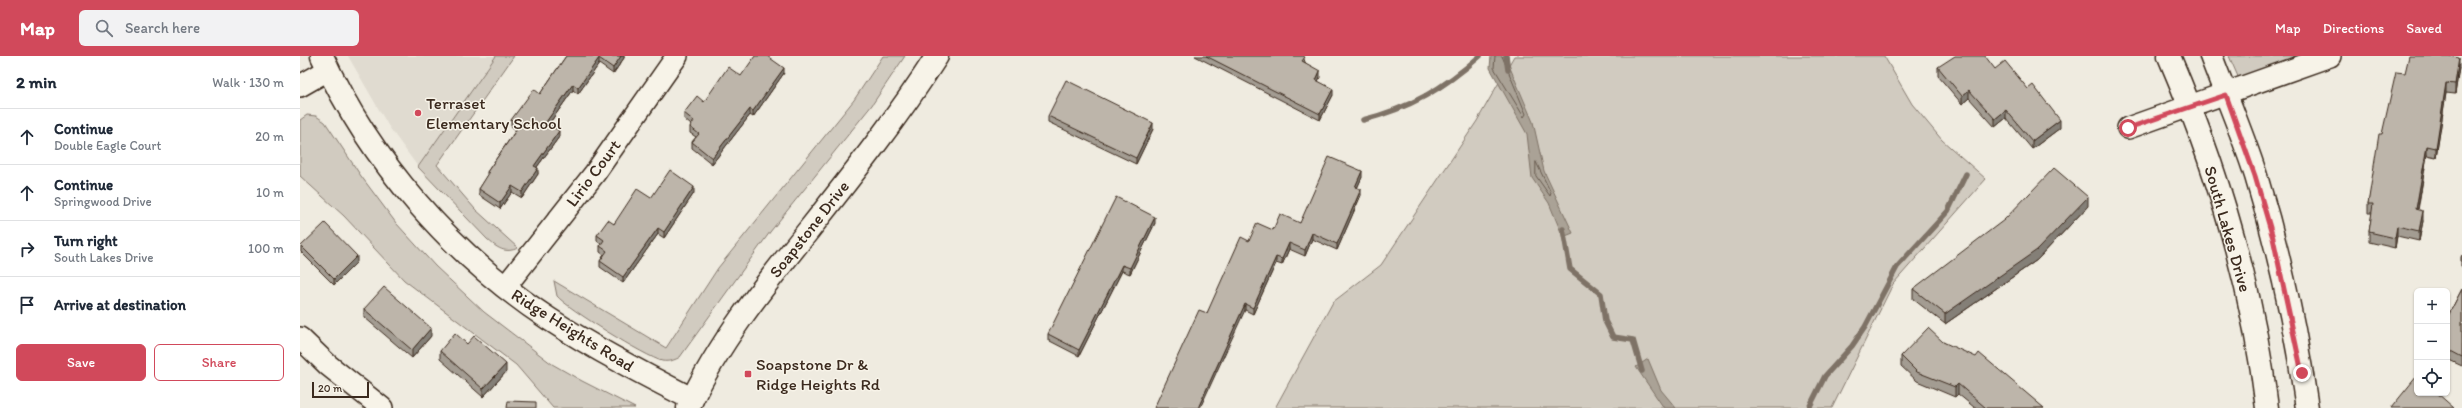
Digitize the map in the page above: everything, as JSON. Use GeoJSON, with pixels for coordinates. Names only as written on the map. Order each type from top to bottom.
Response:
{"type":"FeatureCollection","features":[{"type":"Feature","properties":{"kind":"street","name":"Lirio Court"},"geometry":{"type":"LineString","coordinates":[[505,286],[595,173],[677,56]]}},
{"type":"Feature","properties":{"kind":"street","name":"Soapstone Drive"},"geometry":{"type":"LineString","coordinates":[[690,404],[739,321],[769,279],[881,138],[937,56]]}},
{"type":"Feature","properties":{"kind":"street","name":"South Lakes Drive"},"geometry":{"type":"LineString","coordinates":[[2168,56],[2208,156],[2242,270],[2268,408]]}},
{"type":"Feature","properties":{"kind":"street"},"geometry":{"type":"LineString","coordinates":[[2211,56],[2255,176],[2273,238],[2290,311],[2307,408]]}},
{"type":"Feature","properties":{"kind":"street"},"geometry":{"type":"LineString","coordinates":[[2128,128],[2226,95],[2330,56]]}},
{"type":"Feature","properties":{"kind":"street","name":"Ridge Heights Road"},"geometry":{"type":"LineString","coordinates":[[325,63],[353,114],[380,154],[418,203],[455,243],[505,286],[548,318],[598,350],[690,404]]}},
{"type":"Feature","properties":{"kind":"street"},"geometry":{"type":"LineString","coordinates":[[300,86],[325,63]]}},
{"type":"Feature","properties":{"kind":"street"},"geometry":{"type":"LineString","coordinates":[[300,338],[328,364],[382,408]]}},
{"type":"Feature","properties":{"kind":"shaded area","name":"Terraset Elementary School"},"geometry":{"type":"Polygon","coordinates":[[[348,56],[496,56],[418,167],[389,127],[348,56]]]}},
{"type":"Feature","properties":{"kind":"shaded area"},"geometry":{"type":"Polygon","coordinates":[[[496,56],[514,56],[437,165],[475,209],[518,248],[513,250],[501,249],[487,239],[418,167],[496,56]]]}},
{"type":"Feature","properties":{"kind":"shaded area"},"geometry":{"type":"Polygon","coordinates":[[[883,56],[905,56],[872,105],[770,232],[680,357],[667,361],[653,358],[591,321],[557,296],[554,281],[666,348],[718,268],[854,100],[883,56]]]}},
{"type":"Feature","properties":{"kind":"shaded area"},"geometry":{"type":"Polygon","coordinates":[[[1514,56],[1884,56],[1912,104],[1942,140],[1986,179],[1893,284],[1832,408],[1275,408],[1333,302],[1381,265],[1477,121],[1514,56]]]}},
{"type":"Feature","properties":{"kind":"shaded area"},"geometry":{"type":"Polygon","coordinates":[[[2229,56],[2327,56],[2243,88],[2229,56]]]}},
{"type":"Feature","properties":{"kind":"shaded area"},"geometry":{"type":"Polygon","coordinates":[[[307,115],[316,116],[325,122],[361,176],[396,223],[435,266],[484,312],[552,364],[635,408],[553,408],[516,365],[404,280],[344,216],[300,176],[300,120],[307,115]]]}},
{"type":"Feature","properties":{"kind":"water"},"geometry":{"type":"Polygon","coordinates":[[[1491,56],[1505,56],[1533,122],[1544,171],[1573,233],[1563,237],[1549,203],[1532,178],[1527,134],[1490,68],[1491,56]]]}},
{"type":"Feature","properties":{"kind":"water"},"geometry":{"type":"Polygon","coordinates":[[[1648,359],[1661,390],[1676,408],[1664,408],[1636,367],[1648,359]]]}},
{"type":"Feature","properties":{"kind":"building"},"geometry":{"type":"Polygon","coordinates":[[[566,56],[621,56],[613,68],[599,58],[578,88],[573,84],[546,122],[559,131],[534,166],[538,168],[522,192],[512,186],[500,203],[479,189],[489,173],[487,172],[519,126],[511,120],[534,89],[540,94],[566,56]]]}},
{"type":"Feature","properties":{"kind":"building"},"geometry":{"type":"Polygon","coordinates":[[[755,56],[767,56],[784,68],[753,111],[750,109],[712,158],[692,142],[699,134],[690,127],[694,121],[684,113],[697,96],[704,102],[728,67],[741,76],[755,56]]]}},
{"type":"Feature","properties":{"kind":"building"},"geometry":{"type":"Polygon","coordinates":[[[1206,56],[1303,56],[1305,57],[1302,61],[1320,71],[1316,80],[1333,89],[1320,114],[1206,56]]]}},
{"type":"Feature","properties":{"kind":"building"},"geometry":{"type":"Polygon","coordinates":[[[1955,56],[1985,56],[1995,69],[2005,61],[2028,89],[2033,85],[2060,120],[2032,141],[2006,110],[1995,119],[1969,90],[1962,96],[1938,67],[1955,56]]]}},
{"type":"Feature","properties":{"kind":"building"},"geometry":{"type":"Polygon","coordinates":[[[2409,56],[2450,56],[2459,58],[2455,84],[2446,83],[2436,148],[2427,146],[2416,209],[2423,211],[2419,231],[2397,226],[2395,238],[2369,232],[2373,204],[2368,204],[2379,134],[2382,134],[2396,72],[2405,73],[2409,56]]]}},
{"type":"Feature","properties":{"kind":"building"},"geometry":{"type":"Polygon","coordinates":[[[1066,80],[1153,123],[1136,158],[1048,116],[1066,80]]]}},
{"type":"Feature","properties":{"kind":"building"},"geometry":{"type":"Polygon","coordinates":[[[1329,157],[1362,171],[1355,187],[1361,189],[1337,244],[1312,233],[1305,250],[1289,243],[1282,259],[1276,257],[1253,308],[1245,304],[1198,408],[1154,408],[1199,310],[1207,313],[1241,237],[1249,241],[1257,223],[1273,230],[1280,214],[1300,223],[1329,157]]]}},
{"type":"Feature","properties":{"kind":"building"},"geometry":{"type":"Polygon","coordinates":[[[2054,168],[2088,197],[2037,250],[1945,314],[1913,289],[2004,220],[2054,168]]]}},
{"type":"Feature","properties":{"kind":"building"},"geometry":{"type":"Polygon","coordinates":[[[670,170],[694,187],[664,232],[658,228],[623,277],[600,261],[607,251],[600,246],[604,240],[597,235],[608,220],[614,224],[637,189],[651,198],[670,170]]]}},
{"type":"Feature","properties":{"kind":"building"},"geometry":{"type":"Polygon","coordinates":[[[1116,197],[1155,217],[1130,268],[1122,265],[1079,350],[1048,334],[1116,197]]]}},
{"type":"Feature","properties":{"kind":"building"},"geometry":{"type":"Polygon","coordinates":[[[325,223],[357,256],[334,279],[301,246],[325,223]]]}},
{"type":"Feature","properties":{"kind":"building"},"geometry":{"type":"Polygon","coordinates":[[[384,287],[431,328],[412,350],[364,309],[384,287]]]}},
{"type":"Feature","properties":{"kind":"building"},"geometry":{"type":"Polygon","coordinates":[[[2462,289],[2462,357],[2450,351],[2450,312],[2462,289]]]}},
{"type":"Feature","properties":{"kind":"building"},"geometry":{"type":"Polygon","coordinates":[[[1928,328],[1943,342],[1976,357],[1979,353],[2044,408],[1986,408],[1958,384],[1955,387],[1917,372],[1901,356],[1928,328]]]}},
{"type":"Feature","properties":{"kind":"building"},"geometry":{"type":"Polygon","coordinates":[[[455,333],[467,344],[474,336],[506,364],[483,389],[440,351],[455,333]]]}},
{"type":"Feature","properties":{"kind":"building"},"geometry":{"type":"Polygon","coordinates":[[[2414,380],[2414,396],[2440,396],[2454,408],[2391,408],[2414,380]]]}},
{"type":"Feature","properties":{"kind":"building"},"geometry":{"type":"Polygon","coordinates":[[[508,401],[536,402],[536,408],[507,408],[508,401]]]}},
{"type":"Feature","properties":{"kind":"waterway"},"geometry":{"type":"LineString","coordinates":[[1363,120],[1396,110],[1425,96],[1453,78],[1480,56]]}},
{"type":"Feature","properties":{"kind":"waterway"},"geometry":{"type":"LineString","coordinates":[[1506,56],[1508,70]]}},
{"type":"Feature","properties":{"kind":"waterway"},"geometry":{"type":"LineString","coordinates":[[1809,408],[1825,376],[1852,346],[1865,327],[1897,267],[1948,211],[1966,174]]}},
{"type":"Feature","properties":{"kind":"waterway"},"geometry":{"type":"LineString","coordinates":[[1563,229],[1570,269],[1601,294],[1605,321],[1613,337],[1633,340],[1642,371]]}},
{"type":"Feature","properties":{"kind":"place","name":"Terraset Elementary School"},"geometry":{"type":"Point","coordinates":[418,113]}},
{"type":"Feature","properties":{"kind":"place","name":"Soapstone Dr & Ridge Heights Rd"},"geometry":{"type":"Point","coordinates":[748,374]}},
{"type":"Feature","properties":{"kind":"route"},"geometry":{"type":"LineString","coordinates":[[2128,128],[2226,95],[2255,176],[2273,238],[2302,373]]}}]}
